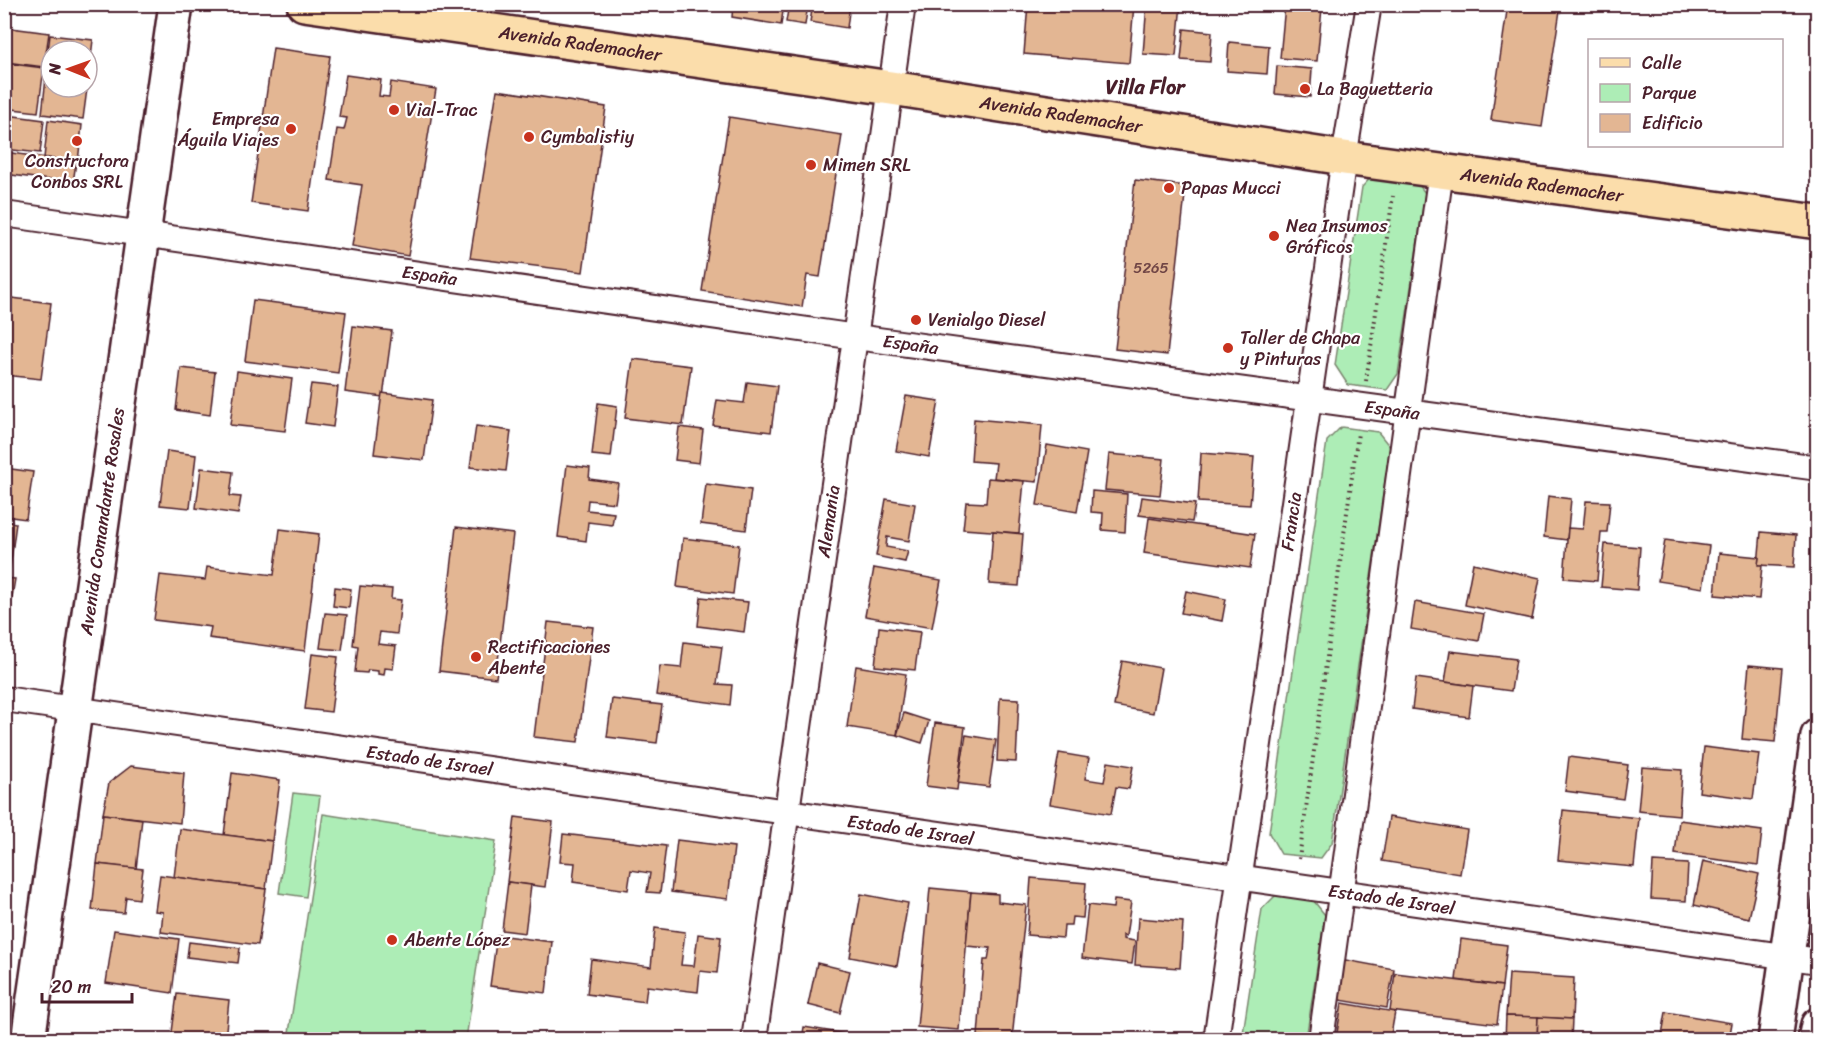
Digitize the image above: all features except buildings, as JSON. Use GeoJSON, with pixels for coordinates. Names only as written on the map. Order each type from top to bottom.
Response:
{"type":"FeatureCollection","features":[{"type":"Feature","properties":{"kind":"main road","name":"Avenida Comandante Rosales"},"geometry":{"type":"LineString","coordinates":[[28,1040],[176,4]]}},
{"type":"Feature","properties":{"kind":"main road","name":"Avenida Rademacher"},"geometry":{"type":"LineString","coordinates":[[304,4],[422,13],[1344,158],[1818,222]]}},
{"type":"Feature","properties":{"kind":"main road"},"geometry":{"type":"LineString","coordinates":[[1775,1040],[1802,959],[1818,736]]}},
{"type":"Feature","properties":{"kind":"main road"},"geometry":{"type":"LineString","coordinates":[[1815,1040],[1818,1024]]}},
{"type":"Feature","properties":{"kind":"street","name":"Alemania"},"geometry":{"type":"LineString","coordinates":[[754,1040],[903,4]]}},
{"type":"Feature","properties":{"kind":"street","name":"Francia"},"geometry":{"type":"LineString","coordinates":[[1216,1040],[1344,158],[1369,4]]}},
{"type":"Feature","properties":{"kind":"street"},"geometry":{"type":"LineString","coordinates":[[1321,1040],[1441,171]]}},
{"type":"Feature","properties":{"kind":"street","name":"España"},"geometry":{"type":"LineString","coordinates":[[4,214],[143,232],[856,337],[1818,468]]}},
{"type":"Feature","properties":{"kind":"street","name":"Estado de Israel"},"geometry":{"type":"LineString","coordinates":[[4,699],[1802,959]]}},
{"type":"Feature","properties":{"kind":"path"},"geometry":{"type":"LineString","coordinates":[[1295,886],[1397,165]]}},
{"type":"Feature","properties":{"kind":"green space"},"geometry":{"type":"Polygon","coordinates":[[[1376,172],[1414,178],[1425,193],[1398,374],[1387,390],[1348,385],[1335,365],[1362,187],[1376,172]]]}},
{"type":"Feature","properties":{"kind":"green space"},"geometry":{"type":"Polygon","coordinates":[[[1341,427],[1378,432],[1390,447],[1332,843],[1321,858],[1281,854],[1269,833],[1327,441],[1341,427]]]}},
{"type":"Feature","properties":{"kind":"green space"},"geometry":{"type":"Polygon","coordinates":[[[293,793],[320,796],[306,897],[279,893],[293,793]]]}},
{"type":"Feature","properties":{"kind":"green space","name":"Abente López"},"geometry":{"type":"Polygon","coordinates":[[[323,814],[496,841],[466,1039],[288,1039],[323,814]]]}},
{"type":"Feature","properties":{"kind":"green space"},"geometry":{"type":"Polygon","coordinates":[[[1817,817],[1817,943],[1800,940],[1817,817]]]}},
{"type":"Feature","properties":{"kind":"green space"},"geometry":{"type":"Polygon","coordinates":[[[1276,895],[1313,900],[1325,915],[1306,1039],[1242,1040],[1262,909],[1276,895]]]}},
{"type":"Feature","properties":{"kind":"place","name":"La Baguetteria"},"geometry":{"type":"Point","coordinates":[1305,89]}},
{"type":"Feature","properties":{"kind":"place","name":"Vial-Trac"},"geometry":{"type":"Point","coordinates":[394,110]}},
{"type":"Feature","properties":{"kind":"place","name":"Empresa Águila Viajes"},"geometry":{"type":"Point","coordinates":[291,129]}},
{"type":"Feature","properties":{"kind":"place","name":"Cymbalistiy"},"geometry":{"type":"Point","coordinates":[529,137]}},
{"type":"Feature","properties":{"kind":"place","name":"Constructora Conbos SRL"},"geometry":{"type":"Point","coordinates":[77,141]}},
{"type":"Feature","properties":{"kind":"place","name":"Mimen SRL"},"geometry":{"type":"Point","coordinates":[811,165]}},
{"type":"Feature","properties":{"kind":"place","name":"Papas Mucci"},"geometry":{"type":"Point","coordinates":[1169,188]}},
{"type":"Feature","properties":{"kind":"place","name":"Nea Insumos Gráficos"},"geometry":{"type":"Point","coordinates":[1274,236]}},
{"type":"Feature","properties":{"kind":"place","name":"Venialgo Diesel"},"geometry":{"type":"Point","coordinates":[916,320]}},
{"type":"Feature","properties":{"kind":"place","name":"Taller de Chapa y Pinturas"},"geometry":{"type":"Point","coordinates":[1228,348]}},
{"type":"Feature","properties":{"kind":"place","name":"Rectificaciones Abente"},"geometry":{"type":"Point","coordinates":[476,657]}},
{"type":"Feature","properties":{"kind":"place","name":"Abente López"},"geometry":{"type":"Point","coordinates":[392,940]}},
{"type":"Feature","properties":{"kind":"district","name":"Villa Flor"},"geometry":{"type":"Point","coordinates":[1145,87]}}]}
